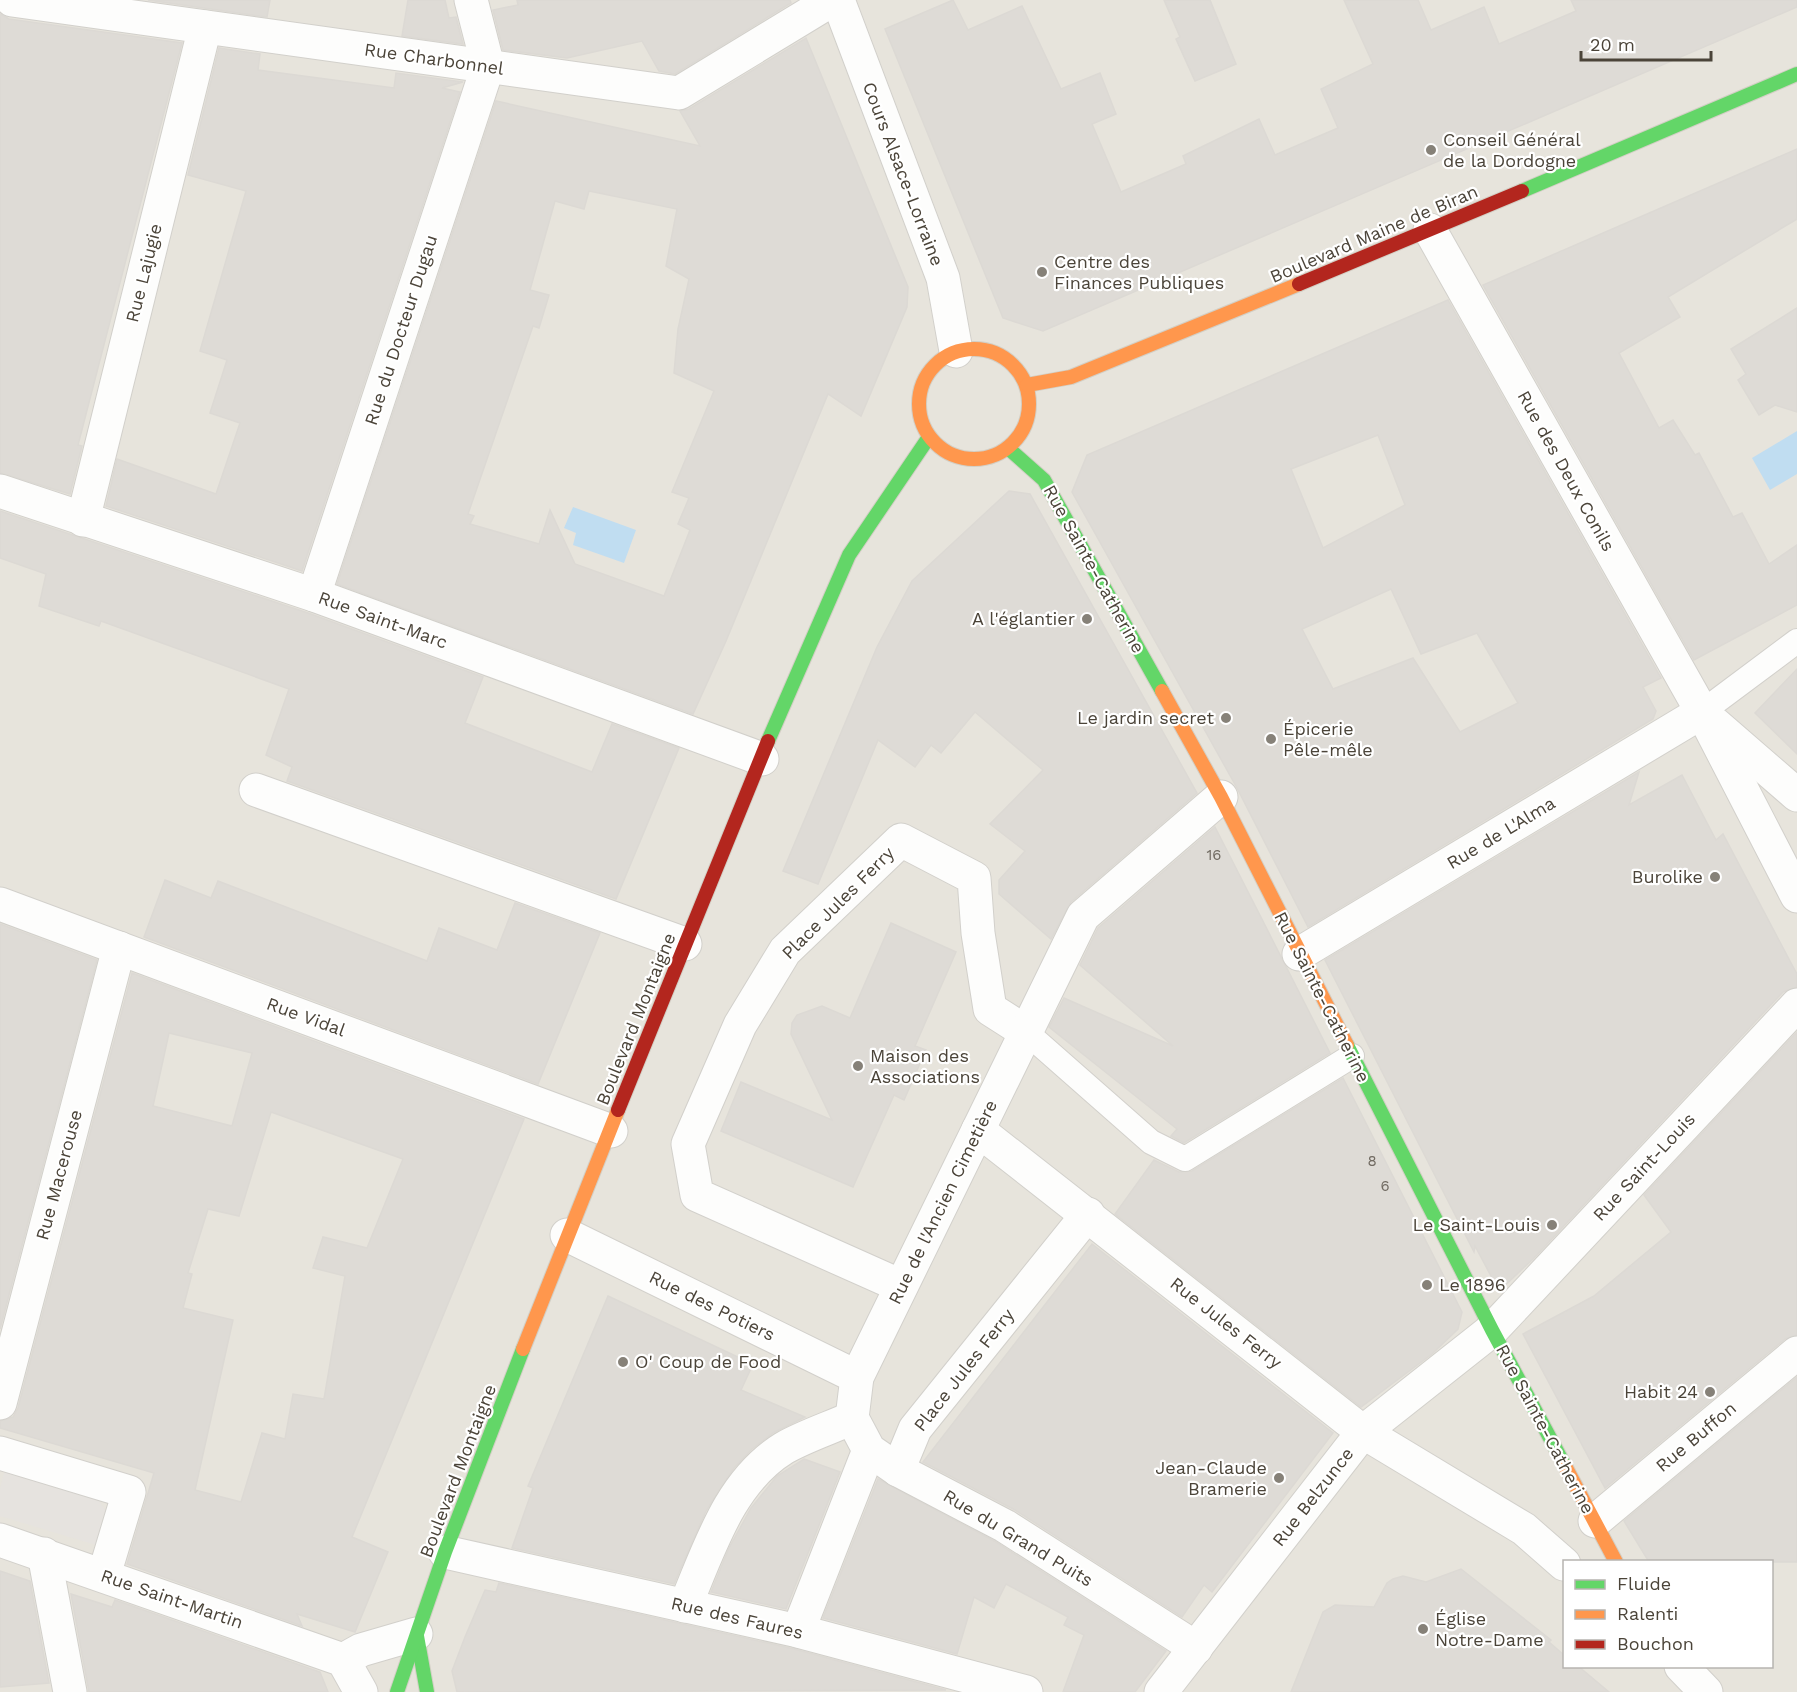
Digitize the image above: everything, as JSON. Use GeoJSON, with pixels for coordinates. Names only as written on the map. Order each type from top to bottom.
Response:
{"type":"FeatureCollection","features":[{"type":"Feature","properties":{"kind":"main road","name":"Boulevard Maine de Biran"},"geometry":{"type":"LineString","coordinates":[[1027,385],[1071,377],[1430,230],[1797,75]]}},
{"type":"Feature","properties":{"kind":"main road"},"geometry":{"type":"LineString","coordinates":[[973,348],[999,354],[1019,370],[1027,385],[1030,403],[1028,420],[1008,448],[992,456],[975,459],[958,457],[942,449],[929,437],[921,422],[919,404],[921,387],[929,371],[941,359],[956,351],[973,348]]}},
{"type":"Feature","properties":{"kind":"main road","name":"Boulevard Montaigne"},"geometry":{"type":"LineString","coordinates":[[397,1692],[446,1552],[567,1235],[762,759],[849,555],[929,437]]}},
{"type":"Feature","properties":{"kind":"main road","name":"Rue Sainte-Catherine"},"geometry":{"type":"LineString","coordinates":[[1008,448],[1044,480],[1221,797],[1492,1330],[1615,1560]]}},
{"type":"Feature","properties":{"kind":"main road"},"geometry":{"type":"LineString","coordinates":[[416,1634],[428,1692]]}},
{"type":"Feature","properties":{"kind":"street","name":"Rue Charbonnel"},"geometry":{"type":"LineString","coordinates":[[12,0],[679,93],[832,0]]}},
{"type":"Feature","properties":{"kind":"street"},"geometry":{"type":"LineString","coordinates":[[471,0],[488,66]]}},
{"type":"Feature","properties":{"kind":"street","name":"Cours Alsace-Lorraine"},"geometry":{"type":"LineString","coordinates":[[838,0],[943,278],[956,351]]}},
{"type":"Feature","properties":{"kind":"street","name":"Rue Lajugie"},"geometry":{"type":"LineString","coordinates":[[83,520],[205,27]]}},
{"type":"Feature","properties":{"kind":"street","name":"Rue du Docteur Dugau"},"geometry":{"type":"LineString","coordinates":[[314,595],[488,66]]}},
{"type":"Feature","properties":{"kind":"street","name":"Rue des Deux Conils"},"geometry":{"type":"LineString","coordinates":[[1430,230],[1702,712],[1797,896]]}},
{"type":"Feature","properties":{"kind":"street","name":"Rue Saint-Marc"},"geometry":{"type":"LineString","coordinates":[[0,491],[314,595],[762,759]]}},
{"type":"Feature","properties":{"kind":"street"},"geometry":{"type":"LineString","coordinates":[[1702,712],[1797,795]]}},
{"type":"Feature","properties":{"kind":"street","name":"Rue de L'Alma"},"geometry":{"type":"LineString","coordinates":[[1299,954],[1702,712]]}},
{"type":"Feature","properties":{"kind":"street"},"geometry":{"type":"LineString","coordinates":[[256,790],[685,944]]}},
{"type":"Feature","properties":{"kind":"street","name":"Rue de l'Ancien Cimetière"},"geometry":{"type":"LineString","coordinates":[[852,1418],[857,1377],[1083,916],[1221,797]]}},
{"type":"Feature","properties":{"kind":"street","name":"Place Jules Ferry"},"geometry":{"type":"LineString","coordinates":[[901,1286],[697,1195],[688,1144],[741,1024],[785,951],[902,840],[974,878],[978,933],[990,1009],[1026,1032]]}},
{"type":"Feature","properties":{"kind":"street","name":"Rue Vidal"},"geometry":{"type":"LineString","coordinates":[[0,904],[611,1131]]}},
{"type":"Feature","properties":{"kind":"street","name":"Rue Macerouse"},"geometry":{"type":"LineString","coordinates":[[0,1403],[119,948]]}},
{"type":"Feature","properties":{"kind":"street","name":"Rue Saint-Louis"},"geometry":{"type":"LineString","coordinates":[[1492,1330],[1797,1005]]}},
{"type":"Feature","properties":{"kind":"street"},"geometry":{"type":"LineString","coordinates":[[978,1130],[1088,1214]]}},
{"type":"Feature","properties":{"kind":"street","name":"Place Jules Ferry"},"geometry":{"type":"LineString","coordinates":[[898,1470],[915,1429],[1088,1214]]}},
{"type":"Feature","properties":{"kind":"street","name":"Rue Jules Ferry"},"geometry":{"type":"LineString","coordinates":[[1088,1214],[1363,1432]]}},
{"type":"Feature","properties":{"kind":"street","name":"Rue des Potiers"},"geometry":{"type":"LineString","coordinates":[[567,1235],[857,1377]]}},
{"type":"Feature","properties":{"kind":"street","name":"Rue Belzunce"},"geometry":{"type":"LineString","coordinates":[[1161,1692],[1363,1432],[1492,1330]]}},
{"type":"Feature","properties":{"kind":"street","name":"Rue Buffon"},"geometry":{"type":"LineString","coordinates":[[1595,1521],[1797,1353]]}},
{"type":"Feature","properties":{"kind":"street"},"geometry":{"type":"LineString","coordinates":[[685,1606],[721,1522],[750,1476],[784,1448],[852,1418]]}},
{"type":"Feature","properties":{"kind":"street","name":"Rue du Grand Puits"},"geometry":{"type":"LineString","coordinates":[[852,1418],[869,1450],[898,1470],[1005,1526],[1196,1648]]}},
{"type":"Feature","properties":{"kind":"street"},"geometry":{"type":"LineString","coordinates":[[1363,1432],[1524,1529],[1563,1563]]}},
{"type":"Feature","properties":{"kind":"street"},"geometry":{"type":"LineString","coordinates":[[798,1631],[869,1450]]}},
{"type":"Feature","properties":{"kind":"street"},"geometry":{"type":"LineString","coordinates":[[0,1453],[129,1492],[104,1575]]}},
{"type":"Feature","properties":{"kind":"street","name":"Rue Saint-Martin"},"geometry":{"type":"LineString","coordinates":[[0,1540],[343,1660]]}},
{"type":"Feature","properties":{"kind":"street","name":"Rue des Faures"},"geometry":{"type":"LineString","coordinates":[[446,1552],[798,1631],[1026,1692]]}},
{"type":"Feature","properties":{"kind":"street"},"geometry":{"type":"LineString","coordinates":[[44,1554],[70,1692]]}},
{"type":"Feature","properties":{"kind":"street"},"geometry":{"type":"LineString","coordinates":[[361,1692],[343,1660],[361,1650],[416,1634]]}},
{"type":"Feature","properties":{"kind":"street"},"geometry":{"type":"LineString","coordinates":[[1683,1668],[1706,1692]]}},
{"type":"Feature","properties":{"kind":"lane"},"geometry":{"type":"LineString","coordinates":[[1702,712],[1797,641]]}},
{"type":"Feature","properties":{"kind":"lane"},"geometry":{"type":"LineString","coordinates":[[1026,1032],[1150,1142],[1185,1159],[1352,1056]]}},
{"type":"Feature","properties":{"kind":"shaded area"},"geometry":{"type":"Polygon","coordinates":[[[0,0],[1797,0],[1797,1692],[0,1692],[0,0]]]}},
{"type":"Feature","properties":{"kind":"shaded area"},"geometry":{"type":"Polygon","coordinates":[[[6,1466],[92,1491],[106,1511],[99,1546],[0,1516],[0,1489],[6,1466]]]}},
{"type":"Feature","properties":{"kind":"water"},"geometry":{"type":"Polygon","coordinates":[[[1797,431],[1797,474],[1770,490],[1752,458],[1797,431]]]}},
{"type":"Feature","properties":{"kind":"water"},"geometry":{"type":"Polygon","coordinates":[[[573,507],[636,530],[624,563],[573,545],[576,533],[564,528],[573,507]]]}},
{"type":"Feature","properties":{"kind":"building"},"geometry":{"type":"Polygon","coordinates":[[[148,0],[270,0],[267,17],[148,0]]]}},
{"type":"Feature","properties":{"kind":"building"},"geometry":{"type":"Polygon","coordinates":[[[408,0],[445,0],[449,18],[456,17],[463,44],[402,36],[408,0]]]}},
{"type":"Feature","properties":{"kind":"building"},"geometry":{"type":"Polygon","coordinates":[[[517,0],[790,0],[791,3],[675,74],[659,71],[642,41],[567,58],[503,50],[493,10],[518,5],[517,0]]]}},
{"type":"Feature","properties":{"kind":"building"},"geometry":{"type":"Polygon","coordinates":[[[953,0],[968,30],[1022,6],[1061,89],[1100,73],[1116,114],[1092,124],[1121,192],[1186,164],[1183,156],[1259,119],[1275,155],[1338,128],[1321,89],[1373,64],[1344,0],[1418,0],[1431,30],[1484,7],[1499,44],[1576,11],[1571,0],[1797,0],[1797,7],[1043,331],[1003,318],[885,29],[953,0]]]}},
{"type":"Feature","properties":{"kind":"building"},"geometry":{"type":"Polygon","coordinates":[[[1164,0],[1210,0],[1236,64],[1195,81],[1176,39],[1180,37],[1164,0]]]}},
{"type":"Feature","properties":{"kind":"building"},"geometry":{"type":"Polygon","coordinates":[[[0,14],[9,19],[182,43],[78,445],[82,446],[70,494],[0,473],[0,14]]]}},
{"type":"Feature","properties":{"kind":"building"},"geometry":{"type":"Polygon","coordinates":[[[806,38],[908,287],[907,307],[861,416],[828,394],[726,641],[693,714],[337,584],[496,101],[700,146],[680,111],[689,109],[806,38]],[[589,191],[584,209],[555,201],[530,290],[549,295],[539,328],[533,326],[468,514],[474,516],[470,524],[539,544],[550,510],[575,564],[664,596],[690,530],[678,524],[689,498],[672,492],[714,391],[674,373],[678,329],[689,279],[666,266],[677,209],[589,191]]]}},
{"type":"Feature","properties":{"kind":"building"},"geometry":{"type":"Polygon","coordinates":[[[219,48],[260,54],[258,70],[394,88],[396,73],[463,82],[442,88],[460,92],[302,571],[106,506],[117,459],[216,494],[240,423],[210,413],[227,360],[200,351],[246,191],[188,175],[219,48]]]}},
{"type":"Feature","properties":{"kind":"building"},"geometry":{"type":"Polygon","coordinates":[[[1797,149],[1797,219],[1668,297],[1680,317],[1619,353],[1659,428],[1673,420],[1695,455],[1699,453],[1733,517],[1742,513],[1769,564],[1797,545],[1797,605],[1694,660],[1483,285],[1797,149]]]}},
{"type":"Feature","properties":{"kind":"building"},"geometry":{"type":"Polygon","coordinates":[[[1448,300],[1661,678],[1643,687],[1656,711],[1653,719],[1308,927],[1237,788],[1072,492],[1087,455],[1448,300]],[[1378,435],[1291,469],[1323,548],[1405,505],[1378,435]],[[1391,589],[1302,629],[1333,689],[1413,658],[1460,732],[1518,703],[1477,633],[1421,654],[1391,589]]]}},
{"type":"Feature","properties":{"kind":"building"},"geometry":{"type":"Polygon","coordinates":[[[1797,308],[1797,412],[1775,405],[1759,415],[1738,380],[1746,374],[1731,349],[1797,308]]]}},
{"type":"Feature","properties":{"kind":"building"},"geometry":{"type":"Polygon","coordinates":[[[1009,491],[1030,494],[1197,793],[1071,902],[1051,939],[999,894],[999,880],[1025,851],[990,824],[1043,770],[975,712],[941,753],[931,745],[915,767],[878,740],[818,884],[783,871],[877,647],[912,581],[1009,491]]]}},
{"type":"Feature","properties":{"kind":"building"},"geometry":{"type":"Polygon","coordinates":[[[0,511],[308,613],[483,677],[465,723],[592,772],[612,724],[679,748],[616,899],[287,781],[292,767],[266,755],[289,689],[101,621],[99,626],[39,606],[46,574],[0,558],[0,511]]]}},
{"type":"Feature","properties":{"kind":"building"},"geometry":{"type":"Polygon","coordinates":[[[1797,669],[1797,754],[1755,713],[1797,669]]]}},
{"type":"Feature","properties":{"kind":"building"},"geometry":{"type":"Polygon","coordinates":[[[1639,772],[1629,805],[1682,775],[1716,840],[1723,834],[1797,974],[1797,987],[1783,992],[1533,1259],[1499,1291],[1475,1246],[1474,1252],[1325,960],[1639,772]]]}},
{"type":"Feature","properties":{"kind":"building"},"geometry":{"type":"Polygon","coordinates":[[[1215,827],[1330,1053],[1184,1143],[1171,1136],[1177,1129],[1049,1027],[1064,998],[1173,1046],[1080,965],[1098,928],[1215,827]]]}},
{"type":"Feature","properties":{"kind":"building"},"geometry":{"type":"Polygon","coordinates":[[[165,880],[211,898],[218,881],[427,961],[439,928],[497,950],[515,903],[600,933],[538,1084],[144,937],[165,880]]]}},
{"type":"Feature","properties":{"kind":"building","name":"Maison des Associations"},"geometry":{"type":"Polygon","coordinates":[[[891,923],[956,952],[915,1046],[926,1050],[904,1100],[894,1095],[853,1187],[721,1131],[741,1082],[832,1120],[791,1034],[792,1023],[797,1015],[822,1006],[850,1018],[891,923]]]}},
{"type":"Feature","properties":{"kind":"building"},"geometry":{"type":"Polygon","coordinates":[[[0,924],[97,960],[0,1329],[0,924]]]}},
{"type":"Feature","properties":{"kind":"building"},"geometry":{"type":"Polygon","coordinates":[[[132,973],[524,1119],[352,1537],[388,1552],[355,1632],[297,1614],[302,1626],[127,1564],[154,1473],[0,1428],[0,1421],[13,1417],[18,1408],[132,973]],[[169,1033],[153,1106],[232,1126],[252,1053],[169,1033]],[[271,1112],[239,1216],[208,1209],[188,1273],[192,1274],[183,1308],[233,1320],[195,1490],[241,1502],[262,1433],[285,1439],[293,1394],[324,1399],[345,1276],[313,1268],[323,1237],[367,1248],[403,1159],[271,1112]]]}},
{"type":"Feature","properties":{"kind":"building"},"geometry":{"type":"Polygon","coordinates":[[[1797,1032],[1797,1335],[1785,1339],[1605,1488],[1523,1334],[1594,1296],[1671,1232],[1644,1195],[1797,1032]]]}},
{"type":"Feature","properties":{"kind":"building"},"geometry":{"type":"Polygon","coordinates":[[[1343,1078],[1462,1312],[1458,1329],[1432,1354],[1361,1407],[1115,1214],[1154,1160],[1179,1172],[1192,1171],[1343,1078]]]}},
{"type":"Feature","properties":{"kind":"building"},"geometry":{"type":"Polygon","coordinates":[[[1092,1244],[1333,1433],[1212,1592],[1204,1585],[1182,1617],[1015,1510],[923,1462],[1092,1244]]]}},
{"type":"Feature","properties":{"kind":"building"},"geometry":{"type":"Polygon","coordinates":[[[608,1296],[753,1364],[741,1390],[805,1417],[773,1433],[752,1449],[734,1468],[706,1511],[674,1584],[512,1548],[533,1488],[528,1486],[608,1296]]]}},
{"type":"Feature","properties":{"kind":"building"},"geometry":{"type":"Polygon","coordinates":[[[1797,1377],[1797,1562],[1648,1560],[1624,1521],[1797,1377]]]}},
{"type":"Feature","properties":{"kind":"building"},"geometry":{"type":"Polygon","coordinates":[[[804,1459],[840,1472],[786,1609],[711,1592],[729,1548],[751,1508],[777,1476],[804,1459]]]}},
{"type":"Feature","properties":{"kind":"building"},"geometry":{"type":"Polygon","coordinates":[[[878,1479],[996,1542],[1166,1651],[1135,1692],[1063,1692],[1084,1635],[1064,1625],[1068,1617],[1006,1584],[994,1608],[974,1597],[957,1654],[823,1618],[878,1479]]]}},
{"type":"Feature","properties":{"kind":"building","name":"Église Notre-Dame"},"geometry":{"type":"Polygon","coordinates":[[[1461,1569],[1551,1640],[1549,1642],[1563,1654],[1563,1668],[1580,1668],[1609,1692],[1291,1692],[1323,1612],[1335,1605],[1374,1607],[1387,1583],[1403,1576],[1426,1582],[1461,1569]]]}},
{"type":"Feature","properties":{"kind":"building"},"geometry":{"type":"Polygon","coordinates":[[[0,1571],[30,1581],[49,1683],[0,1687],[0,1571]]]}},
{"type":"Feature","properties":{"kind":"building"},"geometry":{"type":"Polygon","coordinates":[[[499,1583],[794,1649],[946,1690],[457,1692],[452,1671],[465,1637],[485,1590],[496,1592],[499,1583]]]}},
{"type":"Feature","properties":{"kind":"building"},"geometry":{"type":"Polygon","coordinates":[[[71,1594],[112,1607],[115,1600],[320,1672],[328,1692],[89,1692],[71,1594]]]}},
{"type":"Feature","properties":{"kind":"traffic: fast"},"geometry":{"type":"LineString","coordinates":[[1522,191],[1797,74]]}},
{"type":"Feature","properties":{"kind":"traffic: fast"},"geometry":{"type":"LineString","coordinates":[[768,741],[849,555],[929,437]]}},
{"type":"Feature","properties":{"kind":"traffic: fast"},"geometry":{"type":"LineString","coordinates":[[1008,448],[1044,480],[1162,691]]}},
{"type":"Feature","properties":{"kind":"traffic: fast"},"geometry":{"type":"LineString","coordinates":[[1347,1045],[1492,1330],[1565,1466]]}},
{"type":"Feature","properties":{"kind":"traffic: fast"},"geometry":{"type":"LineString","coordinates":[[397,1692],[445,1552],[523,1349]]}},
{"type":"Feature","properties":{"kind":"traffic: fast"},"geometry":{"type":"LineString","coordinates":[[417,1636],[427,1692]]}},
{"type":"Feature","properties":{"kind":"traffic: slow"},"geometry":{"type":"LineString","coordinates":[[1027,385],[1071,377],[1299,284]]}},
{"type":"Feature","properties":{"kind":"traffic: slow"},"geometry":{"type":"LineString","coordinates":[[974,349],[995,353],[1013,365],[1025,383],[1029,404],[1025,425],[1013,443],[995,455],[974,459],[953,455],[935,443],[923,425],[919,404],[923,383],[935,365],[953,353],[974,349]]}},
{"type":"Feature","properties":{"kind":"traffic: slow"},"geometry":{"type":"LineString","coordinates":[[1162,691],[1221,797],[1347,1045]]}},
{"type":"Feature","properties":{"kind":"traffic: slow"},"geometry":{"type":"LineString","coordinates":[[523,1349],[618,1110]]}},
{"type":"Feature","properties":{"kind":"traffic: slow"},"geometry":{"type":"LineString","coordinates":[[1565,1466],[1615,1560]]}},
{"type":"Feature","properties":{"kind":"traffic: jam"},"geometry":{"type":"LineString","coordinates":[[1299,284],[1522,191]]}},
{"type":"Feature","properties":{"kind":"traffic: jam"},"geometry":{"type":"LineString","coordinates":[[618,1110],[768,741]]}},
{"type":"Feature","properties":{"kind":"place","name":"Conseil Général de la Dordogne"},"geometry":{"type":"Point","coordinates":[1431,150]}},
{"type":"Feature","properties":{"kind":"place","name":"Centre des Finances Publiques"},"geometry":{"type":"Point","coordinates":[1042,272]}},
{"type":"Feature","properties":{"kind":"place","name":"A l'églantier"},"geometry":{"type":"Point","coordinates":[1087,619]}},
{"type":"Feature","properties":{"kind":"place","name":"Le jardin secret"},"geometry":{"type":"Point","coordinates":[1226,718]}},
{"type":"Feature","properties":{"kind":"place","name":"Épicerie Pêle-mêle"},"geometry":{"type":"Point","coordinates":[1271,739]}},
{"type":"Feature","properties":{"kind":"place","name":"Burolike"},"geometry":{"type":"Point","coordinates":[1715,877]}},
{"type":"Feature","properties":{"kind":"place","name":"Maison des Associations"},"geometry":{"type":"Point","coordinates":[858,1066]}},
{"type":"Feature","properties":{"kind":"place","name":"Le Saint-Louis"},"geometry":{"type":"Point","coordinates":[1552,1225]}},
{"type":"Feature","properties":{"kind":"place","name":"Le 1896"},"geometry":{"type":"Point","coordinates":[1427,1285]}},
{"type":"Feature","properties":{"kind":"place","name":"O' Coup de Food"},"geometry":{"type":"Point","coordinates":[623,1362]}},
{"type":"Feature","properties":{"kind":"place","name":"Habit 24"},"geometry":{"type":"Point","coordinates":[1710,1392]}},
{"type":"Feature","properties":{"kind":"place","name":"Jean-Claude Bramerie"},"geometry":{"type":"Point","coordinates":[1279,1478]}},
{"type":"Feature","properties":{"kind":"place","name":"Église Notre-Dame"},"geometry":{"type":"Point","coordinates":[1423,1629]}}]}
